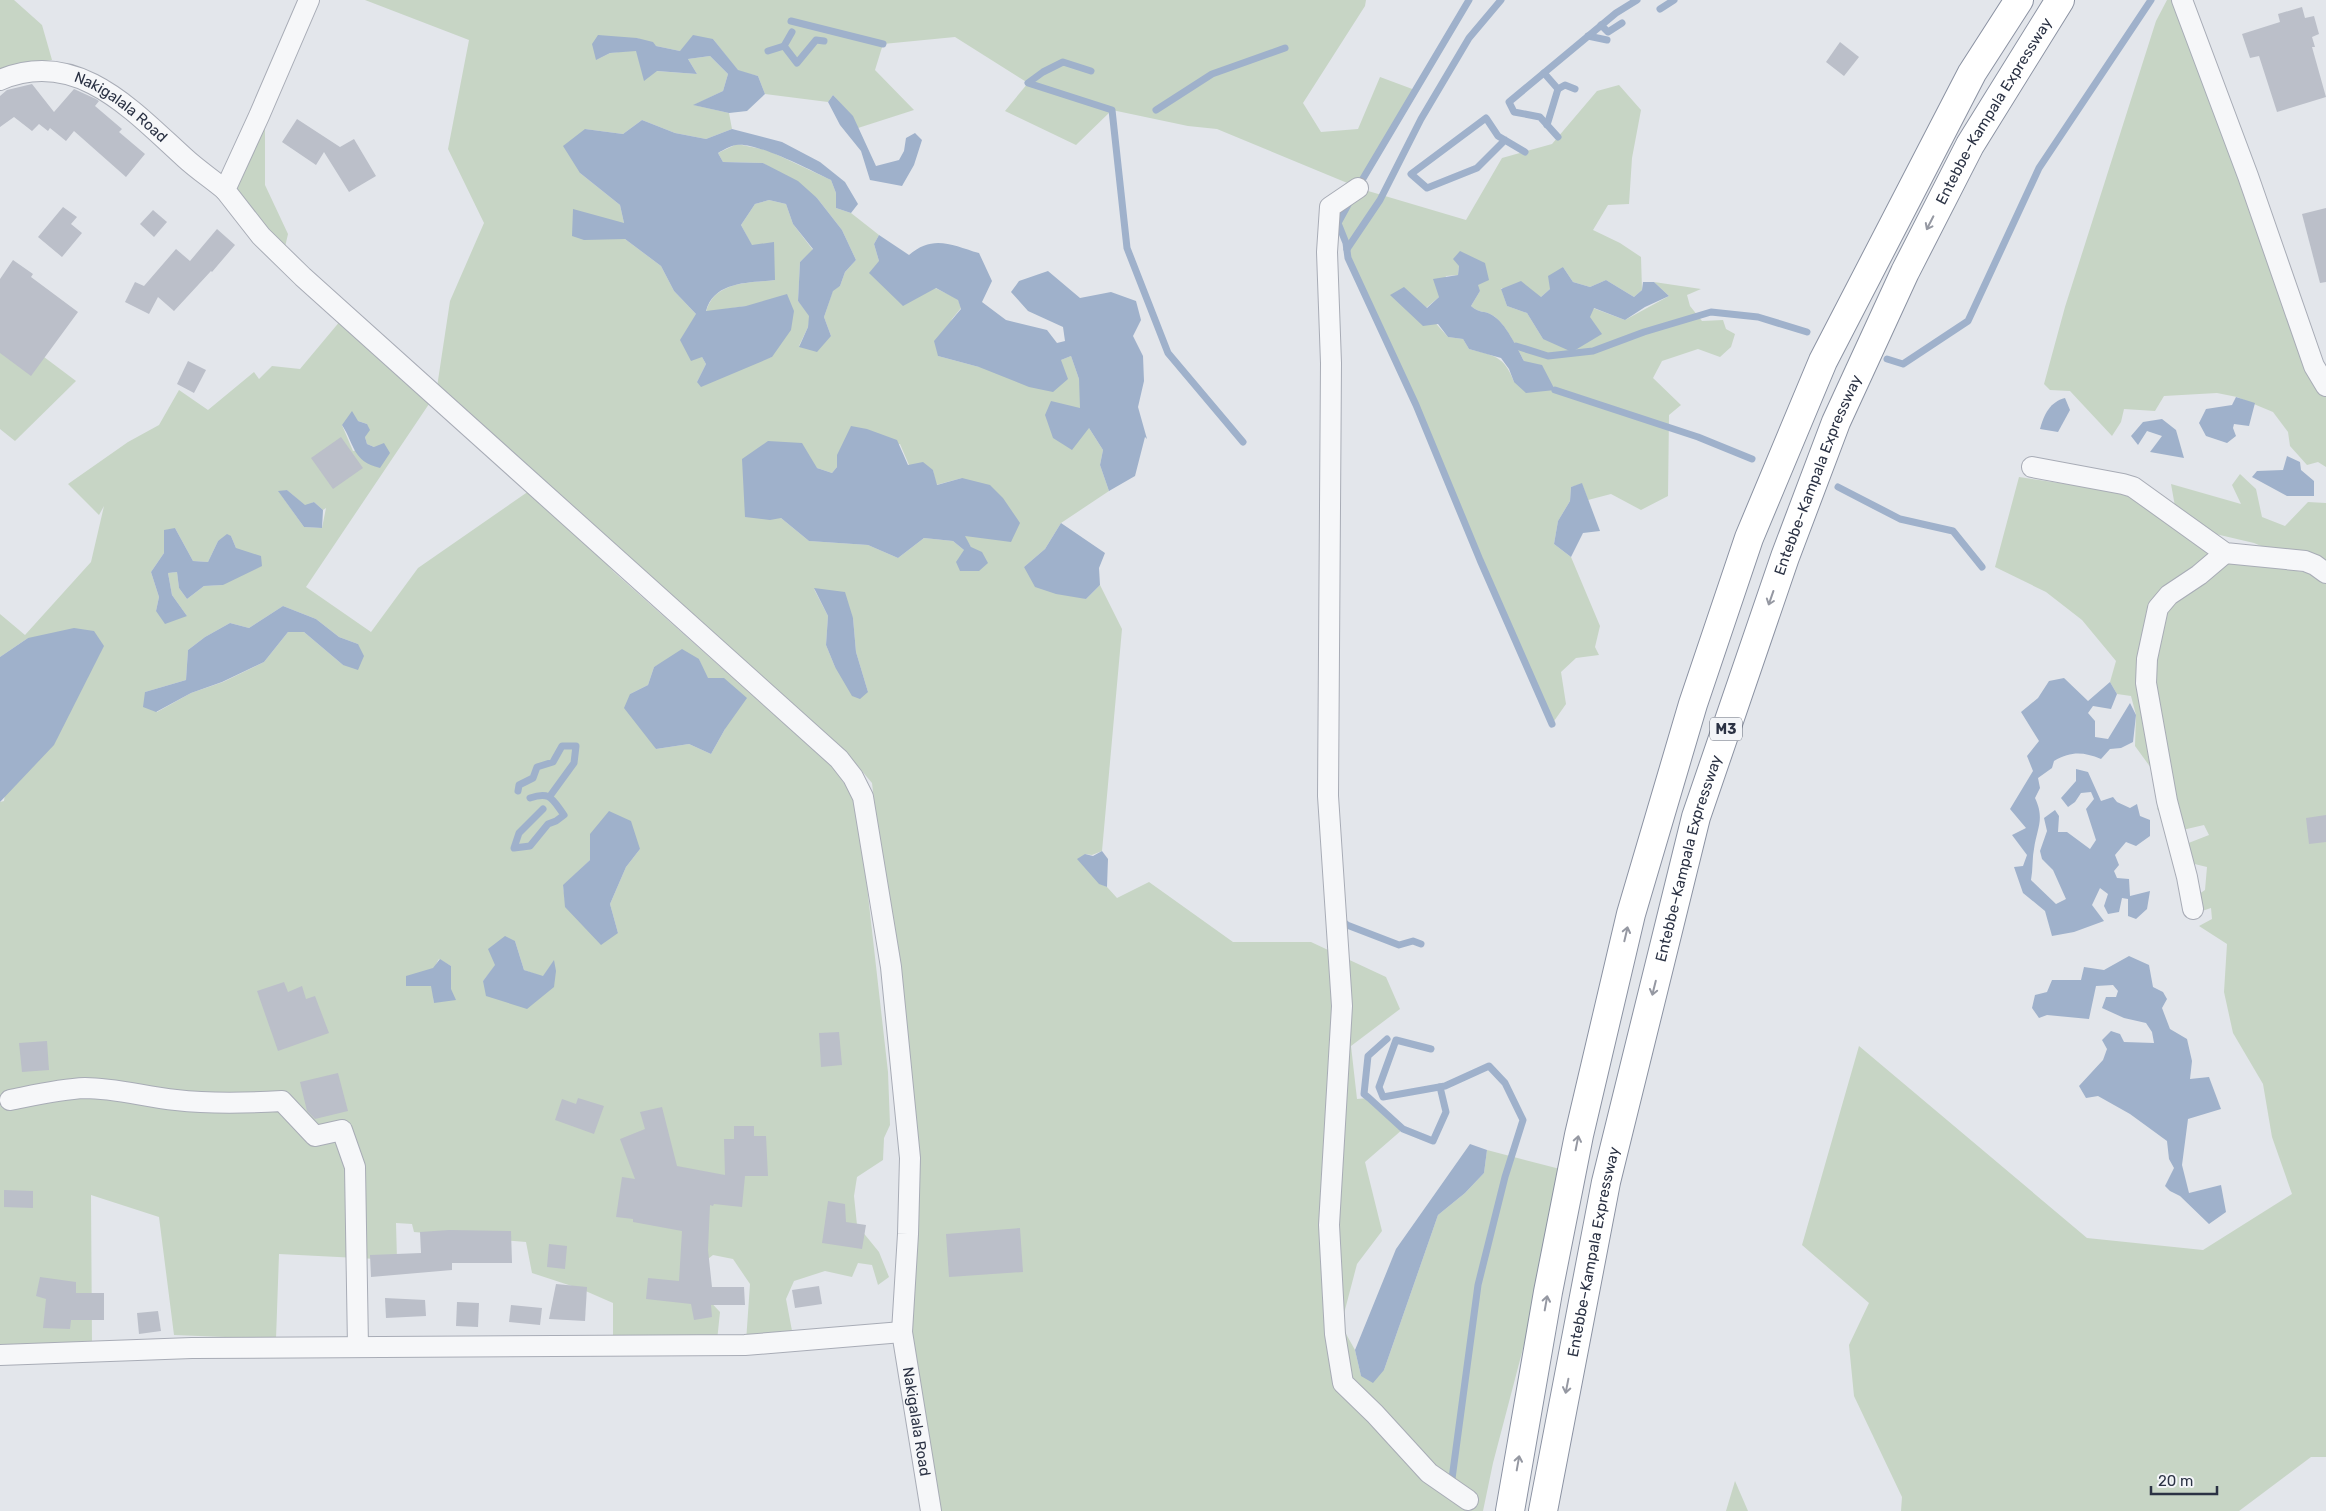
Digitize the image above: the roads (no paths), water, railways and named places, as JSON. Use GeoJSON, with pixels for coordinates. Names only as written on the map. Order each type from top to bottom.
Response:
{"type":"FeatureCollection","features":[{"type":"Feature","properties":{"kind":"highway","name":"M3"},"geometry":{"type":"LineString","coordinates":[[1510,1511],[1546,1302],[1579,1135],[1631,914],[1693,704],[1749,538],[1824,361],[1964,89],[2019,0]]}},
{"type":"Feature","properties":{"kind":"highway","name":"Entebbe–Kampala Expressway"},"geometry":{"type":"LineString","coordinates":[[1543,1511],[1606,1182],[1696,817],[1769,603],[1836,422],[1905,272],[1970,144],[2060,0]]}},
{"type":"Feature","properties":{"kind":"street"},"geometry":{"type":"LineString","coordinates":[[224,190],[260,116],[309,0]]}},
{"type":"Feature","properties":{"kind":"street"},"geometry":{"type":"LineString","coordinates":[[2182,0],[2248,176],[2314,366],[2326,386]]}},
{"type":"Feature","properties":{"kind":"street","name":"Nakigalala Road"},"geometry":{"type":"LineString","coordinates":[[0,80],[11,75],[42,70],[71,74],[89,82],[121,101],[224,190],[261,236],[303,277],[832,753],[853,777],[863,797],[869,822],[890,967],[910,1158],[902,1332],[931,1511]]}},
{"type":"Feature","properties":{"kind":"street"},"geometry":{"type":"LineString","coordinates":[[1358,188],[1330,207],[1327,252],[1331,363],[1328,796],[1342,1006],[1329,1225],[1335,1334],[1343,1383],[1375,1414],[1428,1472],[1468,1500]]}},
{"type":"Feature","properties":{"kind":"street"},"geometry":{"type":"LineString","coordinates":[[2032,467],[2133,487],[2225,553],[2304,561],[2315,565],[2326,573]]}},
{"type":"Feature","properties":{"kind":"street"},"geometry":{"type":"LineString","coordinates":[[2193,909],[2187,877],[2167,801],[2146,683],[2147,659],[2158,608],[2169,595],[2199,576],[2225,553]]}},
{"type":"Feature","properties":{"kind":"street"},"geometry":{"type":"LineString","coordinates":[[10,1100],[85,1088],[123,1090],[175,1100],[233,1103],[282,1101],[315,1136],[342,1130],[355,1168],[358,1347]]}},
{"type":"Feature","properties":{"kind":"street"},"geometry":{"type":"LineString","coordinates":[[0,1355],[182,1348],[745,1345],[902,1332]]}},
{"type":"Feature","properties":{"kind":"water"},"geometry":{"type":"Polygon","coordinates":[[[598,35],[637,38],[653,42],[656,46],[680,51],[693,35],[713,39],[738,70],[758,76],[765,94],[747,111],[729,113],[693,105],[723,91],[728,74],[710,56],[688,59],[697,74],[657,71],[644,81],[636,51],[610,53],[596,60],[592,44],[598,35]]]}},
{"type":"Feature","properties":{"kind":"water"},"geometry":{"type":"Polygon","coordinates":[[[833,95],[853,116],[876,166],[899,160],[904,151],[906,138],[915,133],[922,140],[914,165],[902,186],[870,180],[861,151],[840,125],[828,102],[833,95]]]}},
{"type":"Feature","properties":{"kind":"water"},"geometry":{"type":"Polygon","coordinates":[[[642,120],[675,133],[706,139],[732,129],[782,142],[820,162],[845,182],[858,204],[851,213],[836,208],[836,193],[831,180],[798,164],[769,152],[745,145],[736,145],[718,153],[723,162],[763,163],[798,181],[817,198],[842,230],[856,260],[845,272],[840,286],[833,291],[824,317],[831,336],[817,352],[799,347],[808,327],[809,316],[798,301],[800,262],[813,249],[793,224],[786,204],[769,200],[755,204],[741,225],[752,245],[774,242],[775,280],[744,283],[724,289],[710,301],[706,311],[746,306],[787,294],[794,311],[791,330],[772,357],[701,387],[697,382],[706,364],[702,357],[691,361],[680,340],[696,314],[674,291],[661,266],[625,239],[584,240],[572,236],[573,209],[624,223],[620,205],[580,173],[563,146],[585,129],[623,134],[642,120]]]}},
{"type":"Feature","properties":{"kind":"water"},"geometry":{"type":"Polygon","coordinates":[[[879,235],[909,255],[926,245],[935,243],[943,243],[979,253],[992,281],[982,302],[1006,320],[1047,330],[1057,343],[1065,341],[1063,327],[1028,311],[1011,292],[1019,281],[1048,271],[1080,298],[1111,292],[1136,301],[1141,320],[1133,336],[1143,356],[1144,381],[1138,407],[1147,439],[1145,437],[1135,476],[1109,491],[1100,465],[1103,450],[1089,428],[1072,450],[1053,438],[1045,415],[1051,401],[1080,408],[1079,379],[1071,356],[1061,360],[1068,379],[1053,392],[1029,387],[979,367],[938,356],[934,341],[961,309],[958,300],[936,288],[903,306],[869,273],[879,261],[874,244],[879,235]]]}},
{"type":"Feature","properties":{"kind":"water"},"geometry":{"type":"Polygon","coordinates":[[[1460,251],[1485,263],[1489,280],[1478,285],[1480,291],[1471,306],[1489,314],[1502,324],[1511,336],[1524,361],[1542,365],[1555,390],[1526,393],[1514,382],[1509,369],[1501,358],[1469,349],[1463,339],[1448,337],[1438,324],[1423,326],[1390,295],[1404,287],[1427,308],[1439,297],[1433,279],[1458,275],[1459,266],[1453,259],[1460,251]]]}},
{"type":"Feature","properties":{"kind":"water"},"geometry":{"type":"Polygon","coordinates":[[[1563,267],[1573,282],[1590,287],[1606,280],[1634,297],[1642,290],[1643,282],[1654,282],[1669,296],[1645,307],[1625,320],[1594,308],[1590,317],[1602,334],[1572,352],[1543,339],[1527,313],[1507,306],[1501,289],[1521,281],[1541,297],[1550,289],[1548,276],[1563,267]]]}},
{"type":"Feature","properties":{"kind":"water"},"geometry":{"type":"Polygon","coordinates":[[[2236,397],[2255,403],[2249,426],[2234,424],[2233,428],[2236,436],[2227,443],[2206,436],[2199,423],[2206,409],[2232,405],[2236,397]]]}},
{"type":"Feature","properties":{"kind":"water"},"geometry":{"type":"Polygon","coordinates":[[[2065,398],[2070,410],[2058,432],[2040,429],[2048,409],[2055,402],[2065,398]]]}},
{"type":"Feature","properties":{"kind":"water"},"geometry":{"type":"Polygon","coordinates":[[[352,411],[358,421],[367,424],[370,430],[365,437],[367,444],[374,447],[384,443],[390,453],[380,468],[371,465],[359,457],[342,425],[352,411]]]}},
{"type":"Feature","properties":{"kind":"water"},"geometry":{"type":"Polygon","coordinates":[[[2162,419],[2176,430],[2184,458],[2150,452],[2162,436],[2147,431],[2138,445],[2131,436],[2143,422],[2162,419]]]}},
{"type":"Feature","properties":{"kind":"water"},"geometry":{"type":"Polygon","coordinates":[[[851,426],[867,429],[897,440],[908,465],[923,462],[933,470],[937,485],[962,478],[990,485],[1003,498],[1020,523],[1011,542],[965,536],[971,547],[982,552],[988,563],[979,571],[960,571],[956,562],[964,550],[953,541],[924,538],[898,558],[868,545],[809,541],[781,518],[770,520],[745,517],[742,459],[768,441],[802,443],[817,468],[832,473],[837,467],[837,455],[851,426]]]}},
{"type":"Feature","properties":{"kind":"water"},"geometry":{"type":"Polygon","coordinates":[[[2287,456],[2300,462],[2301,470],[2314,481],[2314,496],[2287,496],[2252,477],[2257,471],[2283,470],[2287,456]]]}},
{"type":"Feature","properties":{"kind":"water"},"geometry":{"type":"Polygon","coordinates":[[[1582,483],[1600,531],[1583,533],[1571,557],[1554,544],[1558,521],[1570,501],[1571,487],[1582,483]]]}},
{"type":"Feature","properties":{"kind":"water"},"geometry":{"type":"Polygon","coordinates":[[[287,490],[305,505],[314,502],[323,510],[322,528],[304,527],[278,491],[287,490]]]}},
{"type":"Feature","properties":{"kind":"water"},"geometry":{"type":"Polygon","coordinates":[[[1061,523],[1105,553],[1099,568],[1100,585],[1086,599],[1056,594],[1035,587],[1024,567],[1045,549],[1061,523]]]}},
{"type":"Feature","properties":{"kind":"water"},"geometry":{"type":"Polygon","coordinates":[[[175,528],[193,561],[208,562],[218,541],[227,534],[231,536],[236,548],[261,556],[262,566],[223,585],[204,586],[187,599],[179,588],[177,572],[168,573],[172,595],[187,616],[165,624],[156,611],[159,597],[151,572],[164,553],[164,530],[175,528]]]}},
{"type":"Feature","properties":{"kind":"water"},"geometry":{"type":"Polygon","coordinates":[[[814,588],[845,592],[853,618],[856,652],[868,692],[860,699],[852,696],[835,667],[826,645],[828,616],[814,588]]]}},
{"type":"Feature","properties":{"kind":"water"},"geometry":{"type":"Polygon","coordinates":[[[283,606],[316,619],[339,637],[358,644],[364,656],[358,670],[343,665],[304,632],[288,632],[264,662],[222,682],[191,693],[156,712],[143,707],[145,692],[186,680],[188,650],[205,637],[230,623],[249,628],[283,606]]]}},
{"type":"Feature","properties":{"kind":"water"},"geometry":{"type":"Polygon","coordinates":[[[74,628],[94,631],[104,646],[54,745],[0,802],[0,657],[28,638],[74,628]]]}},
{"type":"Feature","properties":{"kind":"water"},"geometry":{"type":"Polygon","coordinates":[[[682,649],[699,659],[708,678],[724,678],[747,698],[725,729],[711,754],[689,744],[656,749],[624,708],[630,694],[648,685],[654,667],[682,649]]]}},
{"type":"Feature","properties":{"kind":"water"},"geometry":{"type":"Polygon","coordinates":[[[2064,678],[2088,701],[2110,682],[2117,694],[2111,709],[2093,706],[2088,713],[2095,721],[2095,737],[2108,739],[2130,703],[2136,715],[2133,742],[2121,748],[2110,749],[2101,759],[2083,754],[2066,755],[2054,761],[2052,768],[2038,778],[2040,788],[2035,798],[2040,818],[2033,853],[2031,880],[2056,904],[2066,899],[2053,870],[2042,859],[2040,851],[2047,831],[2044,818],[2055,810],[2059,816],[2058,832],[2067,832],[2090,849],[2096,840],[2086,809],[2094,799],[2091,792],[2081,793],[2075,802],[2068,807],[2061,798],[2076,781],[2076,769],[2088,772],[2101,801],[2113,797],[2117,802],[2130,808],[2137,804],[2140,816],[2150,820],[2150,836],[2136,846],[2126,842],[2115,855],[2119,865],[2114,871],[2117,878],[2129,879],[2130,896],[2150,891],[2147,909],[2136,919],[2128,916],[2128,899],[2122,898],[2119,912],[2108,914],[2104,906],[2108,894],[2100,888],[2092,905],[2104,921],[2074,932],[2052,936],[2045,911],[2023,893],[2014,867],[2023,866],[2027,855],[2012,835],[2026,828],[2010,809],[2033,771],[2027,756],[2039,741],[2021,712],[2038,698],[2049,681],[2064,678]]]}},
{"type":"Feature","properties":{"kind":"water"},"geometry":{"type":"Polygon","coordinates":[[[609,811],[631,821],[640,849],[626,867],[610,904],[618,933],[601,945],[565,907],[563,885],[590,860],[590,834],[609,811]]]}},
{"type":"Feature","properties":{"kind":"water"},"geometry":{"type":"Polygon","coordinates":[[[1102,851],[1108,859],[1107,887],[1099,884],[1077,859],[1085,854],[1093,856],[1102,851]]]}},
{"type":"Feature","properties":{"kind":"water"},"geometry":{"type":"Polygon","coordinates":[[[505,936],[515,941],[524,970],[543,976],[554,960],[556,971],[554,987],[527,1009],[486,996],[483,981],[495,965],[488,949],[505,936]]]}},
{"type":"Feature","properties":{"kind":"water"},"geometry":{"type":"Polygon","coordinates":[[[2129,956],[2149,965],[2153,987],[2163,992],[2167,999],[2162,1008],[2170,1029],[2187,1039],[2192,1061],[2190,1079],[2209,1077],[2221,1109],[2188,1119],[2182,1165],[2189,1193],[2221,1185],[2226,1212],[2209,1224],[2180,1196],[2165,1186],[2174,1168],[2169,1159],[2167,1141],[2130,1114],[2098,1096],[2086,1098],[2079,1086],[2103,1060],[2107,1049],[2102,1040],[2111,1031],[2120,1034],[2124,1042],[2154,1043],[2152,1032],[2146,1023],[2124,1018],[2102,1008],[2106,997],[2116,997],[2118,991],[2113,985],[2096,986],[2089,1019],[2047,1015],[2039,1018],[2032,1008],[2035,995],[2047,992],[2052,980],[2081,980],[2084,967],[2104,970],[2129,956]]]}},
{"type":"Feature","properties":{"kind":"water"},"geometry":{"type":"Polygon","coordinates":[[[440,959],[451,966],[451,989],[456,1000],[434,1003],[431,986],[406,986],[406,976],[433,968],[440,959]]]}},
{"type":"Feature","properties":{"kind":"water"},"geometry":{"type":"Polygon","coordinates":[[[1470,1144],[1487,1150],[1484,1173],[1465,1193],[1438,1215],[1384,1370],[1373,1383],[1361,1376],[1355,1350],[1396,1249],[1470,1144]]]}},
{"type":"Feature","properties":{"kind":"waterway"},"geometry":{"type":"LineString","coordinates":[[1358,187],[1469,0]]}},
{"type":"Feature","properties":{"kind":"waterway"},"geometry":{"type":"LineString","coordinates":[[1347,249],[1380,200],[1421,119],[1469,38],[1501,0]]}},
{"type":"Feature","properties":{"kind":"waterway"},"geometry":{"type":"LineString","coordinates":[[1558,137],[1540,117],[1514,112],[1509,102],[1616,13],[1637,0]]}},
{"type":"Feature","properties":{"kind":"waterway"},"geometry":{"type":"LineString","coordinates":[[1660,9],[1674,0]]}},
{"type":"Feature","properties":{"kind":"waterway"},"geometry":{"type":"LineString","coordinates":[[1887,359],[1903,364],[1968,321],[2039,168],[2151,0]]}},
{"type":"Feature","properties":{"kind":"waterway"},"geometry":{"type":"LineString","coordinates":[[791,21],[883,44]]}},
{"type":"Feature","properties":{"kind":"waterway"},"geometry":{"type":"LineString","coordinates":[[1601,25],[1608,32],[1622,23]]}},
{"type":"Feature","properties":{"kind":"waterway"},"geometry":{"type":"LineString","coordinates":[[792,32],[784,46],[797,63],[816,40],[824,41]]}},
{"type":"Feature","properties":{"kind":"waterway"},"geometry":{"type":"LineString","coordinates":[[1588,36],[1607,40]]}},
{"type":"Feature","properties":{"kind":"waterway"},"geometry":{"type":"LineString","coordinates":[[768,51],[784,46]]}},
{"type":"Feature","properties":{"kind":"waterway"},"geometry":{"type":"LineString","coordinates":[[1156,110],[1212,74],[1285,48]]}},
{"type":"Feature","properties":{"kind":"waterway"},"geometry":{"type":"LineString","coordinates":[[1091,71],[1063,62],[1043,72],[1028,83],[1112,110],[1127,248],[1168,353],[1243,442]]}},
{"type":"Feature","properties":{"kind":"waterway"},"geometry":{"type":"LineString","coordinates":[[1544,73],[1558,89],[1565,85],[1575,89]]}},
{"type":"Feature","properties":{"kind":"waterway"},"geometry":{"type":"LineString","coordinates":[[1547,125],[1558,89]]}},
{"type":"Feature","properties":{"kind":"waterway"},"geometry":{"type":"LineString","coordinates":[[1505,140],[1477,168],[1427,188],[1411,174],[1486,118],[1498,136],[1525,152]]}},
{"type":"Feature","properties":{"kind":"waterway"},"geometry":{"type":"LineString","coordinates":[[1350,201],[1338,223],[1346,243],[1348,258],[1416,405],[1480,560],[1552,724]]}},
{"type":"Feature","properties":{"kind":"waterway"},"geometry":{"type":"LineString","coordinates":[[1516,346],[1548,356],[1593,351],[1644,332],[1711,312],[1758,317],[1807,332]]}},
{"type":"Feature","properties":{"kind":"waterway"},"geometry":{"type":"LineString","coordinates":[[1555,390],[1698,437],[1752,459]]}},
{"type":"Feature","properties":{"kind":"waterway"},"geometry":{"type":"LineString","coordinates":[[1838,487],[1900,519],[1953,531],[1982,567]]}},
{"type":"Feature","properties":{"kind":"waterway"},"geometry":{"type":"LineString","coordinates":[[518,791],[519,785],[533,778],[537,767],[553,762],[562,746],[576,746],[574,763],[550,796]]}},
{"type":"Feature","properties":{"kind":"waterway"},"geometry":{"type":"LineString","coordinates":[[530,798],[542,795],[547,796],[554,801],[564,815],[548,824],[530,846],[514,848],[519,833],[543,809]]}},
{"type":"Feature","properties":{"kind":"waterway"},"geometry":{"type":"LineString","coordinates":[[1341,920],[1347,925],[1399,945],[1413,941],[1421,944]]}},
{"type":"Feature","properties":{"kind":"waterway"},"geometry":{"type":"LineString","coordinates":[[1387,1039],[1368,1056],[1364,1094],[1403,1129],[1433,1141],[1446,1112],[1440,1087]]}},
{"type":"Feature","properties":{"kind":"waterway"},"geometry":{"type":"LineString","coordinates":[[1431,1049],[1396,1040],[1379,1087],[1383,1097],[1445,1086],[1489,1066],[1505,1083],[1523,1120],[1505,1177],[1478,1285],[1451,1486]]}}]}
